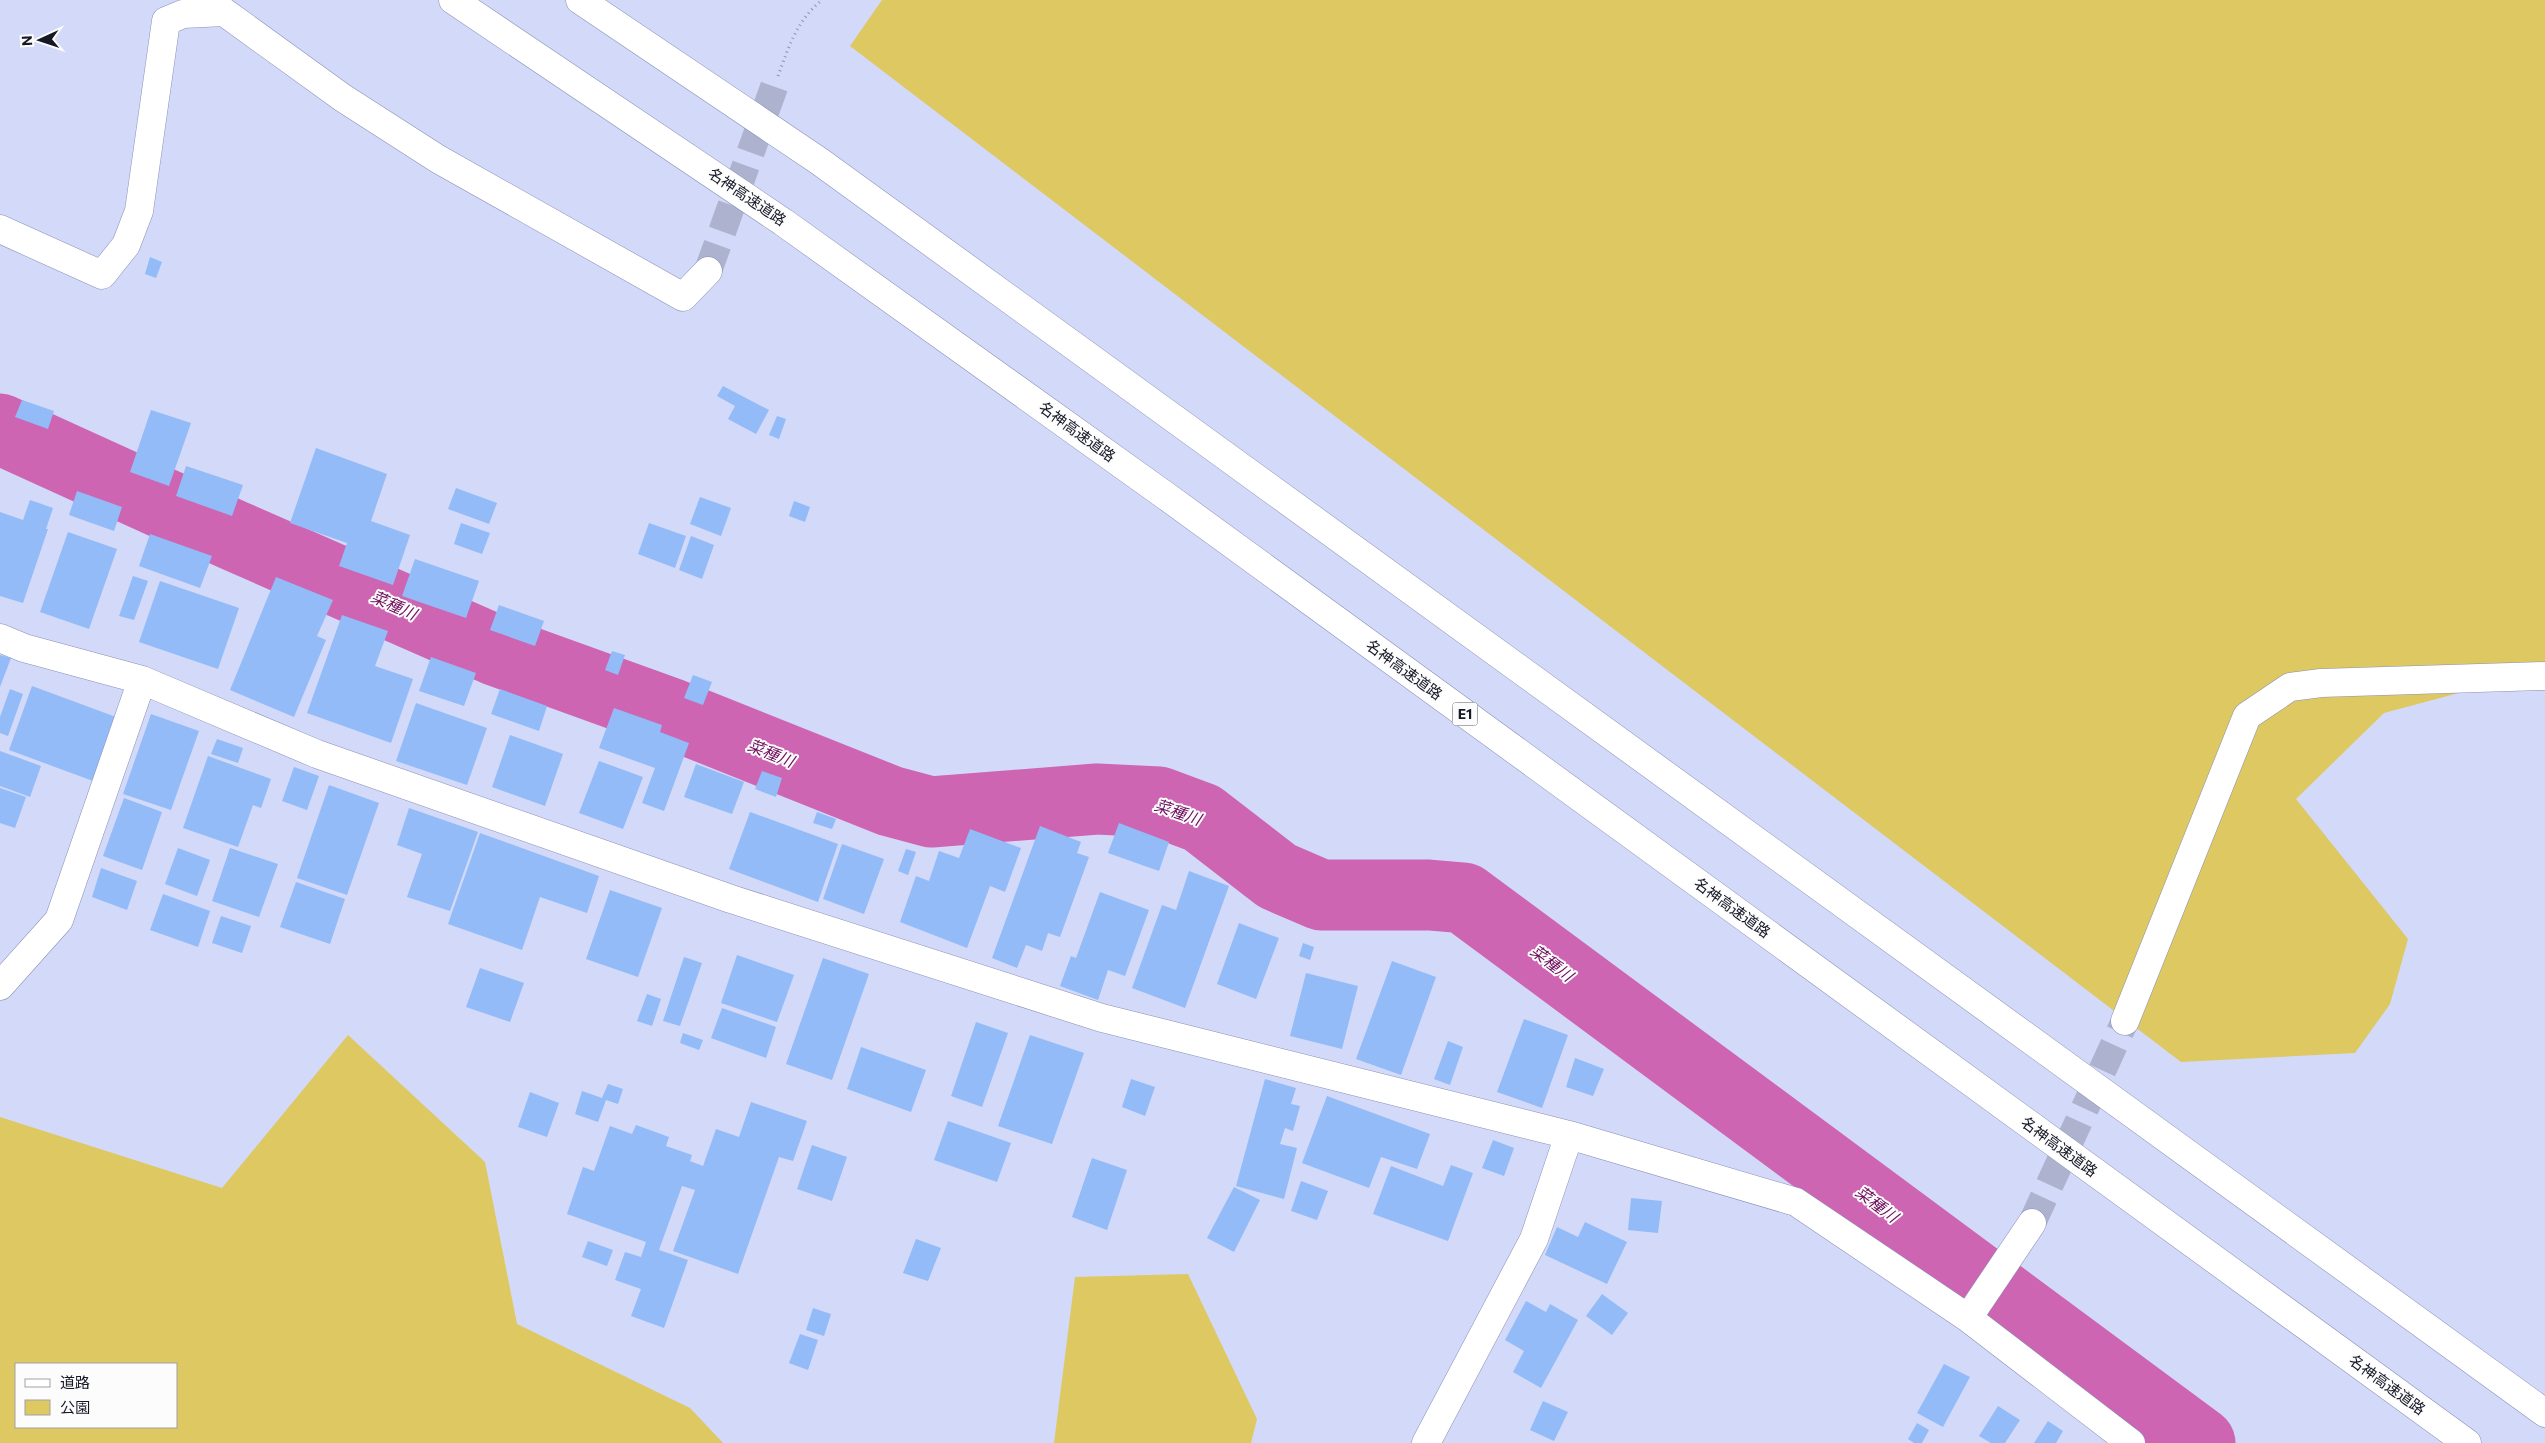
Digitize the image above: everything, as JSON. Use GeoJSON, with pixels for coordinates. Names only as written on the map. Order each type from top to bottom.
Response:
{"type":"FeatureCollection","features":[{"type":"Feature","properties":{"kind":"main road","name":"名神高速道路"},"geometry":{"type":"LineString","coordinates":[[453,0],[799,233],[1182,508],[2467,1443]]}},
{"type":"Feature","properties":{"kind":"main road"},"geometry":{"type":"LineString","coordinates":[[580,0],[819,161],[2545,1413]]}},
{"type":"Feature","properties":{"kind":"main road"},"geometry":{"type":"LineString","coordinates":[[0,228],[102,275],[126,245],[139,211],[166,21],[183,14],[224,12],[343,98],[438,159],[683,297],[708,271]]}},
{"type":"Feature","properties":{"kind":"main road"},"geometry":{"type":"LineString","coordinates":[[0,638],[24,648],[142,680],[317,754],[730,899],[1102,1018],[1569,1135],[1796,1202],[1968,1318],[2131,1443]]}},
{"type":"Feature","properties":{"kind":"main road"},"geometry":{"type":"LineString","coordinates":[[2125,1021],[2247,716],[2290,688],[2321,683],[2545,676]]}},
{"type":"Feature","properties":{"kind":"main road"},"geometry":{"type":"LineString","coordinates":[[0,986],[59,920],[142,680]]}},
{"type":"Feature","properties":{"kind":"main road"},"geometry":{"type":"LineString","coordinates":[[1426,1443],[1534,1239],[1569,1135]]}},
{"type":"Feature","properties":{"kind":"main road"},"geometry":{"type":"LineString","coordinates":[[1968,1318],[2032,1223]]}},
{"type":"Feature","properties":{"kind":"path"},"geometry":{"type":"LineString","coordinates":[[778,76],[790,43],[807,12],[822,0]]}},
{"type":"Feature","properties":{"kind":"green space"},"geometry":{"type":"Polygon","coordinates":[[[882,0],[2545,0],[2545,686],[2507,680],[2384,713],[2296,799],[2408,939],[2390,1004],[2355,1053],[2181,1062],[850,46],[882,0]]]}},
{"type":"Feature","properties":{"kind":"green space"},"geometry":{"type":"Polygon","coordinates":[[[348,1035],[485,1162],[517,1324],[690,1408],[723,1443],[0,1443],[0,1117],[222,1188],[348,1035]]]}},
{"type":"Feature","properties":{"kind":"green space"},"geometry":{"type":"Polygon","coordinates":[[[1188,1274],[1257,1419],[1251,1443],[1054,1443],[1075,1277],[1188,1274]]]}},
{"type":"Feature","properties":{"kind":"building"},"geometry":{"type":"Polygon","coordinates":[[[150,257],[162,262],[156,278],[145,274],[150,257]]]}},
{"type":"Feature","properties":{"kind":"building"},"geometry":{"type":"Polygon","coordinates":[[[723,386],[769,410],[756,434],[728,419],[735,406],[717,396],[723,386]]]}},
{"type":"Feature","properties":{"kind":"building"},"geometry":{"type":"Polygon","coordinates":[[[22,400],[54,411],[48,429],[15,417],[22,400]]]}},
{"type":"Feature","properties":{"kind":"building"},"geometry":{"type":"Polygon","coordinates":[[[151,410],[191,423],[169,486],[130,472],[151,410]]]}},
{"type":"Feature","properties":{"kind":"building"},"geometry":{"type":"Polygon","coordinates":[[[777,416],[786,419],[779,439],[769,435],[777,416]]]}},
{"type":"Feature","properties":{"kind":"building"},"geometry":{"type":"Polygon","coordinates":[[[316,448],[387,474],[371,521],[410,535],[393,585],[339,566],[347,543],[290,523],[316,448]]]}},
{"type":"Feature","properties":{"kind":"building"},"geometry":{"type":"Polygon","coordinates":[[[186,466],[243,485],[232,516],[176,496],[186,466]]]}},
{"type":"Feature","properties":{"kind":"building"},"geometry":{"type":"Polygon","coordinates":[[[456,488],[497,503],[489,524],[448,509],[456,488]]]}},
{"type":"Feature","properties":{"kind":"building"},"geometry":{"type":"Polygon","coordinates":[[[77,491],[122,507],[114,531],[69,515],[77,491]]]}},
{"type":"Feature","properties":{"kind":"building"},"geometry":{"type":"Polygon","coordinates":[[[700,497],[731,508],[721,536],[690,524],[700,497]]]}},
{"type":"Feature","properties":{"kind":"building"},"geometry":{"type":"Polygon","coordinates":[[[30,500],[53,508],[46,529],[48,529],[23,603],[0,596],[0,512],[23,520],[30,500]]]}},
{"type":"Feature","properties":{"kind":"building"},"geometry":{"type":"Polygon","coordinates":[[[794,501],[810,507],[805,522],[789,516],[794,501]]]}},
{"type":"Feature","properties":{"kind":"building"},"geometry":{"type":"Polygon","coordinates":[[[461,523],[490,533],[482,554],[454,544],[461,523]]]}},
{"type":"Feature","properties":{"kind":"building"},"geometry":{"type":"Polygon","coordinates":[[[649,523],[686,536],[675,568],[638,554],[649,523]]]}},
{"type":"Feature","properties":{"kind":"building"},"geometry":{"type":"Polygon","coordinates":[[[68,532],[117,549],[89,629],[40,612],[68,532]]]}},
{"type":"Feature","properties":{"kind":"building"},"geometry":{"type":"Polygon","coordinates":[[[150,534],[212,556],[200,588],[139,566],[150,534]]]}},
{"type":"Feature","properties":{"kind":"building"},"geometry":{"type":"Polygon","coordinates":[[[691,536],[714,545],[702,579],[679,570],[691,536]]]}},
{"type":"Feature","properties":{"kind":"building"},"geometry":{"type":"Polygon","coordinates":[[[415,559],[479,581],[466,618],[402,596],[415,559]]]}},
{"type":"Feature","properties":{"kind":"building"},"geometry":{"type":"Polygon","coordinates":[[[133,576],[148,581],[134,620],[119,616],[133,576]]]}},
{"type":"Feature","properties":{"kind":"building"},"geometry":{"type":"Polygon","coordinates":[[[276,577],[333,600],[317,636],[326,640],[294,717],[230,690],[276,577]]]}},
{"type":"Feature","properties":{"kind":"building"},"geometry":{"type":"Polygon","coordinates":[[[160,581],[239,608],[218,669],[139,642],[160,581]]]}},
{"type":"Feature","properties":{"kind":"building"},"geometry":{"type":"Polygon","coordinates":[[[499,605],[544,621],[535,646],[490,630],[499,605]]]}},
{"type":"Feature","properties":{"kind":"building"},"geometry":{"type":"Polygon","coordinates":[[[342,615],[388,631],[375,666],[413,679],[391,743],[307,713],[342,615]]]}},
{"type":"Feature","properties":{"kind":"building"},"geometry":{"type":"Polygon","coordinates":[[[612,651],[625,655],[618,675],[605,670],[612,651]]]}},
{"type":"Feature","properties":{"kind":"building"},"geometry":{"type":"Polygon","coordinates":[[[0,655],[11,658],[0,687],[0,655]]]}},
{"type":"Feature","properties":{"kind":"building"},"geometry":{"type":"Polygon","coordinates":[[[431,657],[476,673],[464,706],[419,691],[431,657]]]}},
{"type":"Feature","properties":{"kind":"building"},"geometry":{"type":"Polygon","coordinates":[[[693,675],[712,682],[703,705],[684,698],[693,675]]]}},
{"type":"Feature","properties":{"kind":"building"},"geometry":{"type":"Polygon","coordinates":[[[32,686],[116,717],[93,781],[9,750],[32,686]]]}},
{"type":"Feature","properties":{"kind":"building"},"geometry":{"type":"Polygon","coordinates":[[[10,689],[23,694],[8,736],[0,733],[0,717],[10,689]]]}},
{"type":"Feature","properties":{"kind":"building"},"geometry":{"type":"Polygon","coordinates":[[[500,689],[547,706],[539,731],[491,714],[500,689]]]}},
{"type":"Feature","properties":{"kind":"building"},"geometry":{"type":"Polygon","coordinates":[[[416,703],[487,728],[467,785],[396,761],[416,703]]]}},
{"type":"Feature","properties":{"kind":"building"},"geometry":{"type":"Polygon","coordinates":[[[614,708],[662,725],[660,732],[689,743],[664,811],[642,803],[655,768],[599,748],[614,708]]]}},
{"type":"Feature","properties":{"kind":"building"},"geometry":{"type":"Polygon","coordinates":[[[151,714],[199,731],[171,810],[123,794],[151,714]]]}},
{"type":"Feature","properties":{"kind":"building"},"geometry":{"type":"Polygon","coordinates":[[[510,735],[563,754],[545,806],[492,787],[510,735]]]}},
{"type":"Feature","properties":{"kind":"building"},"geometry":{"type":"Polygon","coordinates":[[[217,739],[243,748],[238,763],[211,754],[217,739]]]}},
{"type":"Feature","properties":{"kind":"building"},"geometry":{"type":"Polygon","coordinates":[[[0,751],[41,766],[30,797],[0,786],[0,751]]]}},
{"type":"Feature","properties":{"kind":"building"},"geometry":{"type":"Polygon","coordinates":[[[208,756],[271,779],[261,808],[253,805],[238,847],[183,828],[208,756]]]}},
{"type":"Feature","properties":{"kind":"building"},"geometry":{"type":"Polygon","coordinates":[[[599,761],[643,777],[623,829],[579,813],[599,761]]]}},
{"type":"Feature","properties":{"kind":"building"},"geometry":{"type":"Polygon","coordinates":[[[696,764],[744,782],[732,814],[684,797],[696,764]]]}},
{"type":"Feature","properties":{"kind":"building"},"geometry":{"type":"Polygon","coordinates":[[[294,767],[319,776],[307,810],[282,801],[294,767]]]}},
{"type":"Feature","properties":{"kind":"building"},"geometry":{"type":"Polygon","coordinates":[[[762,771],[782,778],[776,797],[755,789],[762,771]]]}},
{"type":"Feature","properties":{"kind":"building"},"geometry":{"type":"Polygon","coordinates":[[[329,785],[379,803],[347,895],[297,878],[329,785]]]}},
{"type":"Feature","properties":{"kind":"building"},"geometry":{"type":"Polygon","coordinates":[[[0,788],[26,797],[15,828],[0,823],[0,788]]]}},
{"type":"Feature","properties":{"kind":"building"},"geometry":{"type":"Polygon","coordinates":[[[124,798],[162,812],[142,870],[103,856],[124,798]]]}},
{"type":"Feature","properties":{"kind":"building"},"geometry":{"type":"Polygon","coordinates":[[[409,808],[478,832],[450,911],[407,897],[422,854],[397,845],[409,808]]]}},
{"type":"Feature","properties":{"kind":"building"},"geometry":{"type":"Polygon","coordinates":[[[750,812],[838,844],[818,902],[729,869],[750,812]]]}},
{"type":"Feature","properties":{"kind":"building"},"geometry":{"type":"Polygon","coordinates":[[[817,812],[836,819],[832,829],[813,823],[817,812]]]}},
{"type":"Feature","properties":{"kind":"building"},"geometry":{"type":"Polygon","coordinates":[[[1119,823],[1169,842],[1159,871],[1108,853],[1119,823]]]}},
{"type":"Feature","properties":{"kind":"building"},"geometry":{"type":"Polygon","coordinates":[[[1040,826],[1081,842],[1077,853],[1089,857],[1060,937],[1048,933],[1042,951],[1026,945],[1017,968],[992,958],[1040,826]]]}},
{"type":"Feature","properties":{"kind":"building"},"geometry":{"type":"Polygon","coordinates":[[[970,829],[1021,848],[1005,892],[990,886],[967,948],[900,922],[916,876],[929,881],[939,851],[959,858],[970,829]]]}},
{"type":"Feature","properties":{"kind":"building"},"geometry":{"type":"Polygon","coordinates":[[[480,833],[599,876],[587,913],[540,897],[522,950],[448,924],[480,833]]]}},
{"type":"Feature","properties":{"kind":"building"},"geometry":{"type":"Polygon","coordinates":[[[842,844],[884,859],[864,914],[823,899],[842,844]]]}},
{"type":"Feature","properties":{"kind":"building"},"geometry":{"type":"Polygon","coordinates":[[[178,848],[210,860],[197,896],[165,884],[178,848]]]}},
{"type":"Feature","properties":{"kind":"building"},"geometry":{"type":"Polygon","coordinates":[[[230,848],[278,864],[259,917],[212,901],[230,848]]]}},
{"type":"Feature","properties":{"kind":"building"},"geometry":{"type":"Polygon","coordinates":[[[906,849],[916,852],[908,875],[898,871],[906,849]]]}},
{"type":"Feature","properties":{"kind":"building"},"geometry":{"type":"Polygon","coordinates":[[[101,868],[137,881],[127,910],[92,897],[101,868]]]}},
{"type":"Feature","properties":{"kind":"building"},"geometry":{"type":"Polygon","coordinates":[[[1189,871],[1229,886],[1185,1008],[1132,988],[1162,905],[1176,910],[1189,871]]]}},
{"type":"Feature","properties":{"kind":"building"},"geometry":{"type":"Polygon","coordinates":[[[296,882],[345,899],[330,944],[280,927],[296,882]]]}},
{"type":"Feature","properties":{"kind":"building"},"geometry":{"type":"Polygon","coordinates":[[[610,890],[662,908],[638,977],[586,959],[610,890]]]}},
{"type":"Feature","properties":{"kind":"building"},"geometry":{"type":"Polygon","coordinates":[[[1100,892],[1149,910],[1125,976],[1108,970],[1098,1000],[1060,986],[1071,956],[1076,958],[1100,892]]]}},
{"type":"Feature","properties":{"kind":"building"},"geometry":{"type":"Polygon","coordinates":[[[163,894],[210,911],[198,947],[150,930],[163,894]]]}},
{"type":"Feature","properties":{"kind":"building"},"geometry":{"type":"Polygon","coordinates":[[[221,916],[251,926],[242,953],[212,943],[221,916]]]}},
{"type":"Feature","properties":{"kind":"building"},"geometry":{"type":"Polygon","coordinates":[[[1239,923],[1279,938],[1256,999],[1217,984],[1239,923]]]}},
{"type":"Feature","properties":{"kind":"building"},"geometry":{"type":"Polygon","coordinates":[[[1303,943],[1314,947],[1310,960],[1299,956],[1303,943]]]}},
{"type":"Feature","properties":{"kind":"building"},"geometry":{"type":"Polygon","coordinates":[[[737,955],[794,975],[777,1022],[721,1003],[737,955]]]}},
{"type":"Feature","properties":{"kind":"building"},"geometry":{"type":"Polygon","coordinates":[[[684,957],[702,963],[680,1026],[663,1021],[684,957]]]}},
{"type":"Feature","properties":{"kind":"building"},"geometry":{"type":"Polygon","coordinates":[[[823,958],[869,974],[832,1080],[786,1064],[823,958]]]}},
{"type":"Feature","properties":{"kind":"building"},"geometry":{"type":"Polygon","coordinates":[[[1392,961],[1436,977],[1401,1075],[1356,1059],[1392,961]]]}},
{"type":"Feature","properties":{"kind":"building"},"geometry":{"type":"Polygon","coordinates":[[[480,968],[524,983],[510,1022],[466,1007],[480,968]]]}},
{"type":"Feature","properties":{"kind":"building"},"geometry":{"type":"Polygon","coordinates":[[[1306,973],[1358,986],[1342,1049],[1290,1036],[1306,973]]]}},
{"type":"Feature","properties":{"kind":"building"},"geometry":{"type":"Polygon","coordinates":[[[647,994],[661,999],[652,1026],[637,1021],[647,994]]]}},
{"type":"Feature","properties":{"kind":"building"},"geometry":{"type":"Polygon","coordinates":[[[722,1008],[776,1027],[766,1058],[711,1038],[722,1008]]]}},
{"type":"Feature","properties":{"kind":"building"},"geometry":{"type":"Polygon","coordinates":[[[1524,1019],[1568,1035],[1542,1108],[1497,1092],[1524,1019]]]}},
{"type":"Feature","properties":{"kind":"building"},"geometry":{"type":"Polygon","coordinates":[[[976,1022],[1008,1033],[982,1107],[951,1096],[976,1022]]]}},
{"type":"Feature","properties":{"kind":"building"},"geometry":{"type":"Polygon","coordinates":[[[683,1033],[703,1040],[699,1050],[680,1043],[683,1033]]]}},
{"type":"Feature","properties":{"kind":"building"},"geometry":{"type":"Polygon","coordinates":[[[1030,1035],[1084,1053],[1052,1144],[998,1126],[1030,1035]]]}},
{"type":"Feature","properties":{"kind":"building"},"geometry":{"type":"Polygon","coordinates":[[[1448,1041],[1463,1047],[1450,1085],[1434,1079],[1448,1041]]]}},
{"type":"Feature","properties":{"kind":"building"},"geometry":{"type":"Polygon","coordinates":[[[861,1047],[926,1070],[911,1112],[847,1089],[861,1047]]]}},
{"type":"Feature","properties":{"kind":"building"},"geometry":{"type":"Polygon","coordinates":[[[1575,1058],[1604,1069],[1593,1096],[1566,1087],[1575,1058]]]}},
{"type":"Feature","properties":{"kind":"building"},"geometry":{"type":"Polygon","coordinates":[[[1131,1079],[1155,1087],[1145,1116],[1122,1107],[1131,1079]]]}},
{"type":"Feature","properties":{"kind":"building"},"geometry":{"type":"Polygon","coordinates":[[[1265,1079],[1296,1088],[1291,1104],[1300,1106],[1293,1131],[1285,1128],[1280,1144],[1297,1148],[1284,1199],[1236,1186],[1265,1079]]]}},
{"type":"Feature","properties":{"kind":"building"},"geometry":{"type":"Polygon","coordinates":[[[608,1084],[623,1089],[618,1104],[606,1100],[598,1122],[575,1114],[582,1091],[602,1098],[608,1084]]]}},
{"type":"Feature","properties":{"kind":"building"},"geometry":{"type":"Polygon","coordinates":[[[530,1092],[559,1103],[547,1137],[518,1127],[530,1092]]]}},
{"type":"Feature","properties":{"kind":"building"},"geometry":{"type":"Polygon","coordinates":[[[1327,1096],[1430,1134],[1417,1169],[1381,1157],[1369,1188],[1302,1163],[1327,1096]]]}},
{"type":"Feature","properties":{"kind":"building"},"geometry":{"type":"Polygon","coordinates":[[[751,1102],[807,1121],[793,1161],[779,1157],[738,1274],[673,1251],[695,1190],[682,1186],[659,1250],[688,1260],[664,1328],[631,1316],[641,1289],[615,1280],[625,1252],[641,1257],[646,1242],[567,1214],[583,1167],[594,1171],[610,1126],[632,1134],[636,1125],[669,1137],[666,1146],[692,1155],[690,1161],[703,1166],[716,1129],[739,1137],[751,1102]]]}},
{"type":"Feature","properties":{"kind":"building"},"geometry":{"type":"Polygon","coordinates":[[[948,1121],[1011,1143],[997,1182],[934,1160],[948,1121]]]}},
{"type":"Feature","properties":{"kind":"building"},"geometry":{"type":"Polygon","coordinates":[[[1493,1140],[1514,1148],[1504,1176],[1482,1168],[1493,1140]]]}},
{"type":"Feature","properties":{"kind":"building"},"geometry":{"type":"Polygon","coordinates":[[[812,1145],[847,1157],[832,1201],[797,1189],[812,1145]]]}},
{"type":"Feature","properties":{"kind":"building"},"geometry":{"type":"Polygon","coordinates":[[[1092,1158],[1127,1170],[1107,1230],[1072,1217],[1092,1158]]]}},
{"type":"Feature","properties":{"kind":"building"},"geometry":{"type":"Polygon","coordinates":[[[1451,1165],[1473,1173],[1448,1241],[1373,1214],[1391,1166],[1443,1186],[1451,1165]]]}},
{"type":"Feature","properties":{"kind":"building"},"geometry":{"type":"Polygon","coordinates":[[[1301,1181],[1328,1191],[1317,1220],[1291,1211],[1301,1181]]]}},
{"type":"Feature","properties":{"kind":"building"},"geometry":{"type":"Polygon","coordinates":[[[1234,1187],[1260,1200],[1234,1252],[1207,1238],[1234,1187]]]}},
{"type":"Feature","properties":{"kind":"building"},"geometry":{"type":"Polygon","coordinates":[[[1631,1198],[1662,1201],[1658,1233],[1628,1230],[1631,1198]]]}},
{"type":"Feature","properties":{"kind":"building"},"geometry":{"type":"Polygon","coordinates":[[[1585,1222],[1627,1242],[1607,1284],[1545,1255],[1557,1227],[1578,1237],[1585,1222]]]}},
{"type":"Feature","properties":{"kind":"building"},"geometry":{"type":"Polygon","coordinates":[[[916,1239],[941,1248],[928,1281],[903,1273],[916,1239]]]}},
{"type":"Feature","properties":{"kind":"building"},"geometry":{"type":"Polygon","coordinates":[[[588,1241],[613,1250],[607,1266],[582,1257],[588,1241]]]}},
{"type":"Feature","properties":{"kind":"building"},"geometry":{"type":"Polygon","coordinates":[[[1602,1294],[1628,1313],[1612,1335],[1586,1316],[1602,1294]]]}},
{"type":"Feature","properties":{"kind":"building"},"geometry":{"type":"Polygon","coordinates":[[[1526,1301],[1546,1312],[1550,1304],[1578,1320],[1541,1388],[1513,1372],[1524,1351],[1505,1340],[1526,1301]]]}},
{"type":"Feature","properties":{"kind":"building"},"geometry":{"type":"Polygon","coordinates":[[[813,1308],[831,1314],[824,1336],[806,1330],[813,1308]]]}},
{"type":"Feature","properties":{"kind":"building"},"geometry":{"type":"Polygon","coordinates":[[[800,1334],[818,1340],[808,1370],[789,1363],[800,1334]]]}},
{"type":"Feature","properties":{"kind":"building"},"geometry":{"type":"Polygon","coordinates":[[[1944,1364],[1970,1377],[1943,1427],[1917,1413],[1944,1364]]]}},
{"type":"Feature","properties":{"kind":"building"},"geometry":{"type":"Polygon","coordinates":[[[1543,1401],[1568,1412],[1554,1441],[1530,1430],[1543,1401]]]}},
{"type":"Feature","properties":{"kind":"building"},"geometry":{"type":"Polygon","coordinates":[[[1998,1406],[2020,1420],[2005,1443],[1991,1443],[1979,1436],[1998,1406]]]}},
{"type":"Feature","properties":{"kind":"building"},"geometry":{"type":"Polygon","coordinates":[[[2048,1421],[2063,1431],[2056,1443],[2034,1443],[2048,1421]]]}},
{"type":"Feature","properties":{"kind":"building"},"geometry":{"type":"Polygon","coordinates":[[[1917,1423],[1929,1430],[1922,1443],[1914,1443],[1908,1439],[1917,1423]]]}},
{"type":"Feature","properties":{"kind":"waterway","name":"菜種川"},"geometry":{"type":"LineString","coordinates":[[0,429],[233,535],[495,650],[672,714],[890,801],[931,812],[1097,799],[1159,802],[1202,818],[1277,876],[1321,895],[1429,895],[1464,898],[2200,1443]]}},
{"type":"Feature","properties":{"kind":"tunnel"},"geometry":{"type":"LineString","coordinates":[[708,271],[778,76]]}},
{"type":"Feature","properties":{"kind":"tunnel"},"geometry":{"type":"LineString","coordinates":[[2032,1223],[2125,1021]]}}]}
